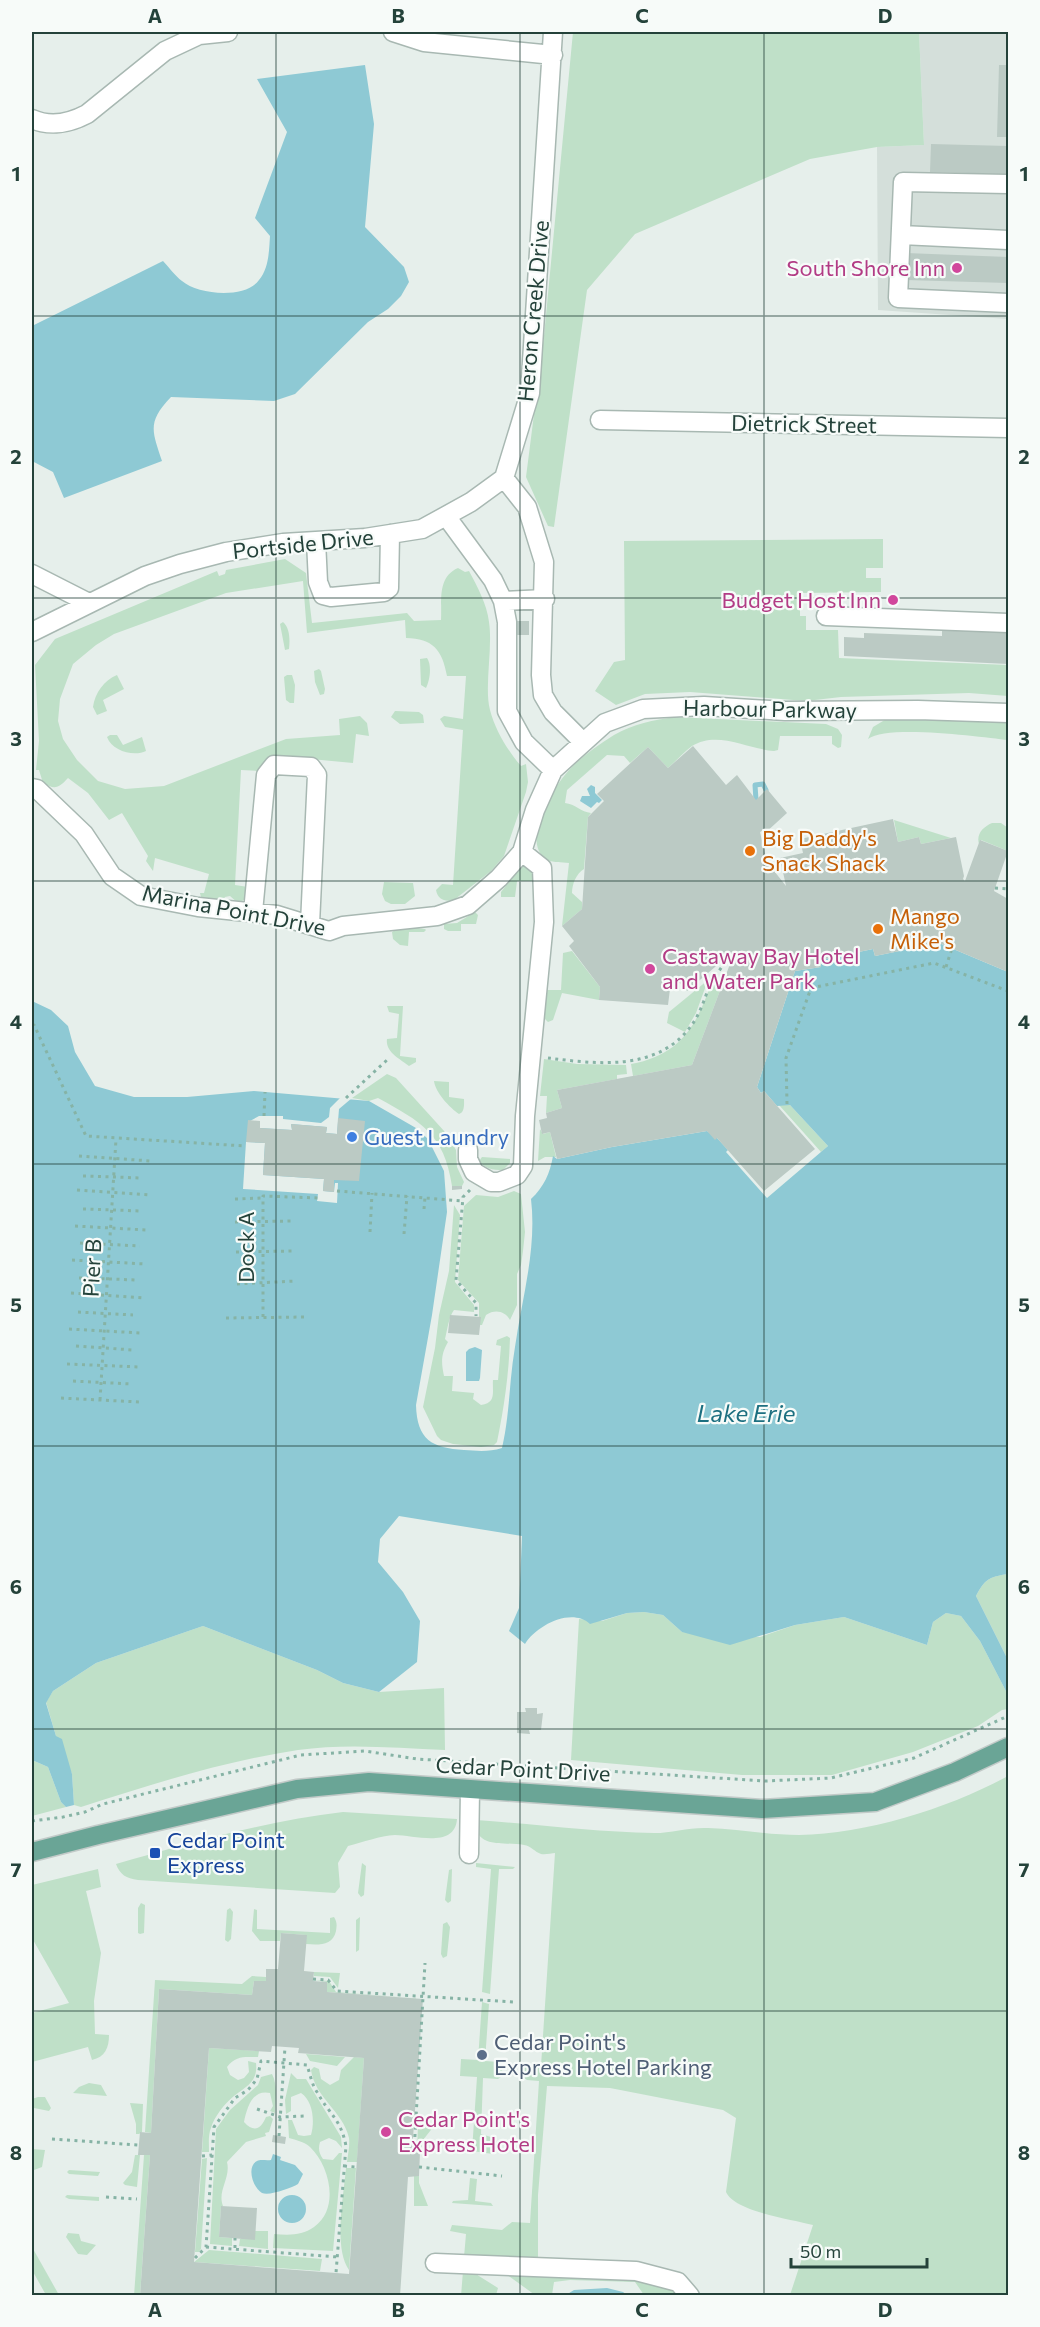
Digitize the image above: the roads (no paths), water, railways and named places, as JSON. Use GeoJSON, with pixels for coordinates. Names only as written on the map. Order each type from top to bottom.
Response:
{"type":"FeatureCollection","features":[{"type":"Feature","properties":{"kind":"main road","name":"Cedar Point Drive"},"geometry":{"type":"LineString","coordinates":[[32,1852],[297,1789],[369,1782],[762,1809],[875,1802],[955,1772],[1008,1747]]}},
{"type":"Feature","properties":{"kind":"street"},"geometry":{"type":"LineString","coordinates":[[33,124],[74,121],[87,114],[165,51],[199,35],[228,32]]}},
{"type":"Feature","properties":{"kind":"street"},"geometry":{"type":"LineString","coordinates":[[393,32],[424,42],[552,55]]}},
{"type":"Feature","properties":{"kind":"street","name":"Heron Creek Drive"},"geometry":{"type":"LineString","coordinates":[[504,478],[530,393],[553,32]]}},
{"type":"Feature","properties":{"kind":"street"},"geometry":{"type":"LineString","coordinates":[[1008,184],[903,182],[898,298],[1008,303]]}},
{"type":"Feature","properties":{"kind":"street"},"geometry":{"type":"LineString","coordinates":[[901,236],[1008,240]]}},
{"type":"Feature","properties":{"kind":"street","name":"Dietrick Street"},"geometry":{"type":"LineString","coordinates":[[600,420],[1008,428]]}},
{"type":"Feature","properties":{"kind":"street"},"geometry":{"type":"LineString","coordinates":[[504,478],[527,507],[544,562],[545,599],[541,675],[543,695],[553,711],[582,741]]}},
{"type":"Feature","properties":{"kind":"street","name":"Portside Drive"},"geometry":{"type":"LineString","coordinates":[[32,632],[145,576],[180,564],[226,552],[283,543],[422,529],[471,502],[504,478]]}},
{"type":"Feature","properties":{"kind":"street"},"geometry":{"type":"LineString","coordinates":[[446,516],[493,580],[502,601],[507,621],[507,711],[524,742],[553,770]]}},
{"type":"Feature","properties":{"kind":"street"},"geometry":{"type":"LineString","coordinates":[[316,541],[318,582],[323,595],[332,597],[384,592],[389,588],[390,534]]}},
{"type":"Feature","properties":{"kind":"street"},"geometry":{"type":"LineString","coordinates":[[32,574],[89,603]]}},
{"type":"Feature","properties":{"kind":"street"},"geometry":{"type":"LineString","coordinates":[[502,601],[545,599]]}},
{"type":"Feature","properties":{"kind":"street"},"geometry":{"type":"LineString","coordinates":[[826,616],[1008,623]]}},
{"type":"Feature","properties":{"kind":"street","name":"Harbour Parkway"},"geometry":{"type":"LineString","coordinates":[[553,770],[582,741],[605,723],[643,709],[704,706],[785,711],[918,710],[1008,713]]}},
{"type":"Feature","properties":{"kind":"street"},"geometry":{"type":"LineString","coordinates":[[253,912],[266,775],[274,765],[311,767],[317,774],[310,924]]}},
{"type":"Feature","properties":{"kind":"street","name":"Marina Point Drive"},"geometry":{"type":"LineString","coordinates":[[34,788],[84,834],[112,876],[141,896],[198,907],[277,915],[329,931],[343,926],[437,916],[468,905],[499,878],[522,852],[535,810],[553,770]]}},
{"type":"Feature","properties":{"kind":"street"},"geometry":{"type":"LineString","coordinates":[[468,1150],[468,1159],[474,1172],[491,1182],[500,1182],[517,1175],[523,1166],[525,1116],[544,922],[542,868],[522,852]]}},
{"type":"Feature","properties":{"kind":"street"},"geometry":{"type":"LineString","coordinates":[[469,1854],[470,1790]]}},
{"type":"Feature","properties":{"kind":"street"},"geometry":{"type":"LineString","coordinates":[[435,2263],[636,2271],[678,2282],[690,2295]]}},
{"type":"Feature","properties":{"kind":"water"},"geometry":{"type":"Polygon","coordinates":[[[365,65],[374,124],[365,227],[404,267],[409,282],[401,296],[388,309],[368,322],[295,394],[274,401],[171,397],[158,413],[154,427],[162,461],[64,498],[53,472],[32,461],[32,326],[163,261],[182,281],[199,289],[222,293],[244,290],[253,286],[265,270],[270,236],[255,218],[287,132],[257,79],[365,65]]]}},
{"type":"Feature","properties":{"kind":"water"},"geometry":{"type":"Polygon","coordinates":[[[591,785],[595,787],[595,793],[602,800],[591,808],[580,801],[582,796],[590,796],[587,789],[591,785]]]}},
{"type":"Feature","properties":{"kind":"water","name":"Lake Erie"},"geometry":{"type":"Polygon","coordinates":[[[939,943],[1008,972],[1008,1574],[988,1580],[976,1596],[1008,1660],[1008,1695],[980,1641],[961,1616],[946,1613],[933,1622],[927,1645],[844,1617],[795,1625],[730,1645],[682,1632],[663,1615],[644,1612],[627,1613],[590,1624],[582,1619],[564,1618],[545,1625],[525,1644],[509,1631],[519,1608],[522,1536],[399,1516],[380,1539],[378,1562],[403,1592],[420,1621],[417,1662],[379,1692],[343,1683],[317,1670],[203,1626],[96,1663],[53,1691],[46,1703],[56,1736],[62,1739],[72,1774],[74,1805],[66,1807],[61,1802],[48,1767],[32,1760],[32,1001],[51,1010],[68,1026],[75,1052],[95,1086],[134,1097],[187,1097],[254,1091],[369,1101],[416,1128],[428,1139],[444,1171],[447,1212],[416,1405],[417,1417],[423,1434],[435,1444],[453,1449],[488,1451],[502,1448],[507,1423],[513,1360],[528,1273],[532,1236],[531,1199],[546,1179],[553,1156],[557,1159],[707,1131],[728,1150],[726,1152],[767,1198],[828,1146],[790,1105],[777,1106],[764,1091],[761,1093],[757,1087],[795,971],[821,967],[820,960],[873,949],[875,956],[939,943]]]}},
{"type":"Feature","properties":{"kind":"water"},"geometry":{"type":"Polygon","coordinates":[[[475,1347],[482,1350],[480,1378],[479,1381],[466,1381],[466,1352],[475,1347]]]}},
{"type":"Feature","properties":{"kind":"water"},"geometry":{"type":"Polygon","coordinates":[[[273,2154],[281,2157],[280,2160],[295,2165],[303,2174],[295,2186],[266,2194],[259,2190],[251,2172],[257,2161],[271,2160],[273,2154]]]}},
{"type":"Feature","properties":{"kind":"water"},"geometry":{"type":"Polygon","coordinates":[[[292,2195],[302,2199],[306,2209],[302,2219],[292,2223],[282,2219],[278,2209],[282,2199],[292,2195]]]}},
{"type":"Feature","properties":{"kind":"water"},"geometry":{"type":"Polygon","coordinates":[[[607,2288],[627,2295],[566,2295],[574,2290],[607,2288]]]}},
{"type":"Feature","properties":{"kind":"waterway"},"geometry":{"type":"LineString","coordinates":[[756,800],[755,785],[763,784],[766,790]]}},
{"type":"Feature","properties":{"kind":"place","name":"South Shore Inn"},"geometry":{"type":"Point","coordinates":[957,268]}},
{"type":"Feature","properties":{"kind":"place","name":"Budget Host Inn"},"geometry":{"type":"Point","coordinates":[893,600]}},
{"type":"Feature","properties":{"kind":"place","name":"Big Daddy's Snack Shack"},"geometry":{"type":"Point","coordinates":[750,851]}},
{"type":"Feature","properties":{"kind":"place","name":"Mango Mike's"},"geometry":{"type":"Point","coordinates":[878,929]}},
{"type":"Feature","properties":{"kind":"place","name":"Castaway Bay Hotel and Water Park"},"geometry":{"type":"Point","coordinates":[650,969]}},
{"type":"Feature","properties":{"kind":"place","name":"Guest Laundry"},"geometry":{"type":"Point","coordinates":[352,1137]}},
{"type":"Feature","properties":{"kind":"place","name":"Cedar Point Express"},"geometry":{"type":"Point","coordinates":[155,1853]}},
{"type":"Feature","properties":{"kind":"place","name":"Cedar Point's Express Hotel Parking"},"geometry":{"type":"Point","coordinates":[482,2055]}},
{"type":"Feature","properties":{"kind":"place","name":"Cedar Point's Express Hotel"},"geometry":{"type":"Point","coordinates":[386,2132]}}]}
